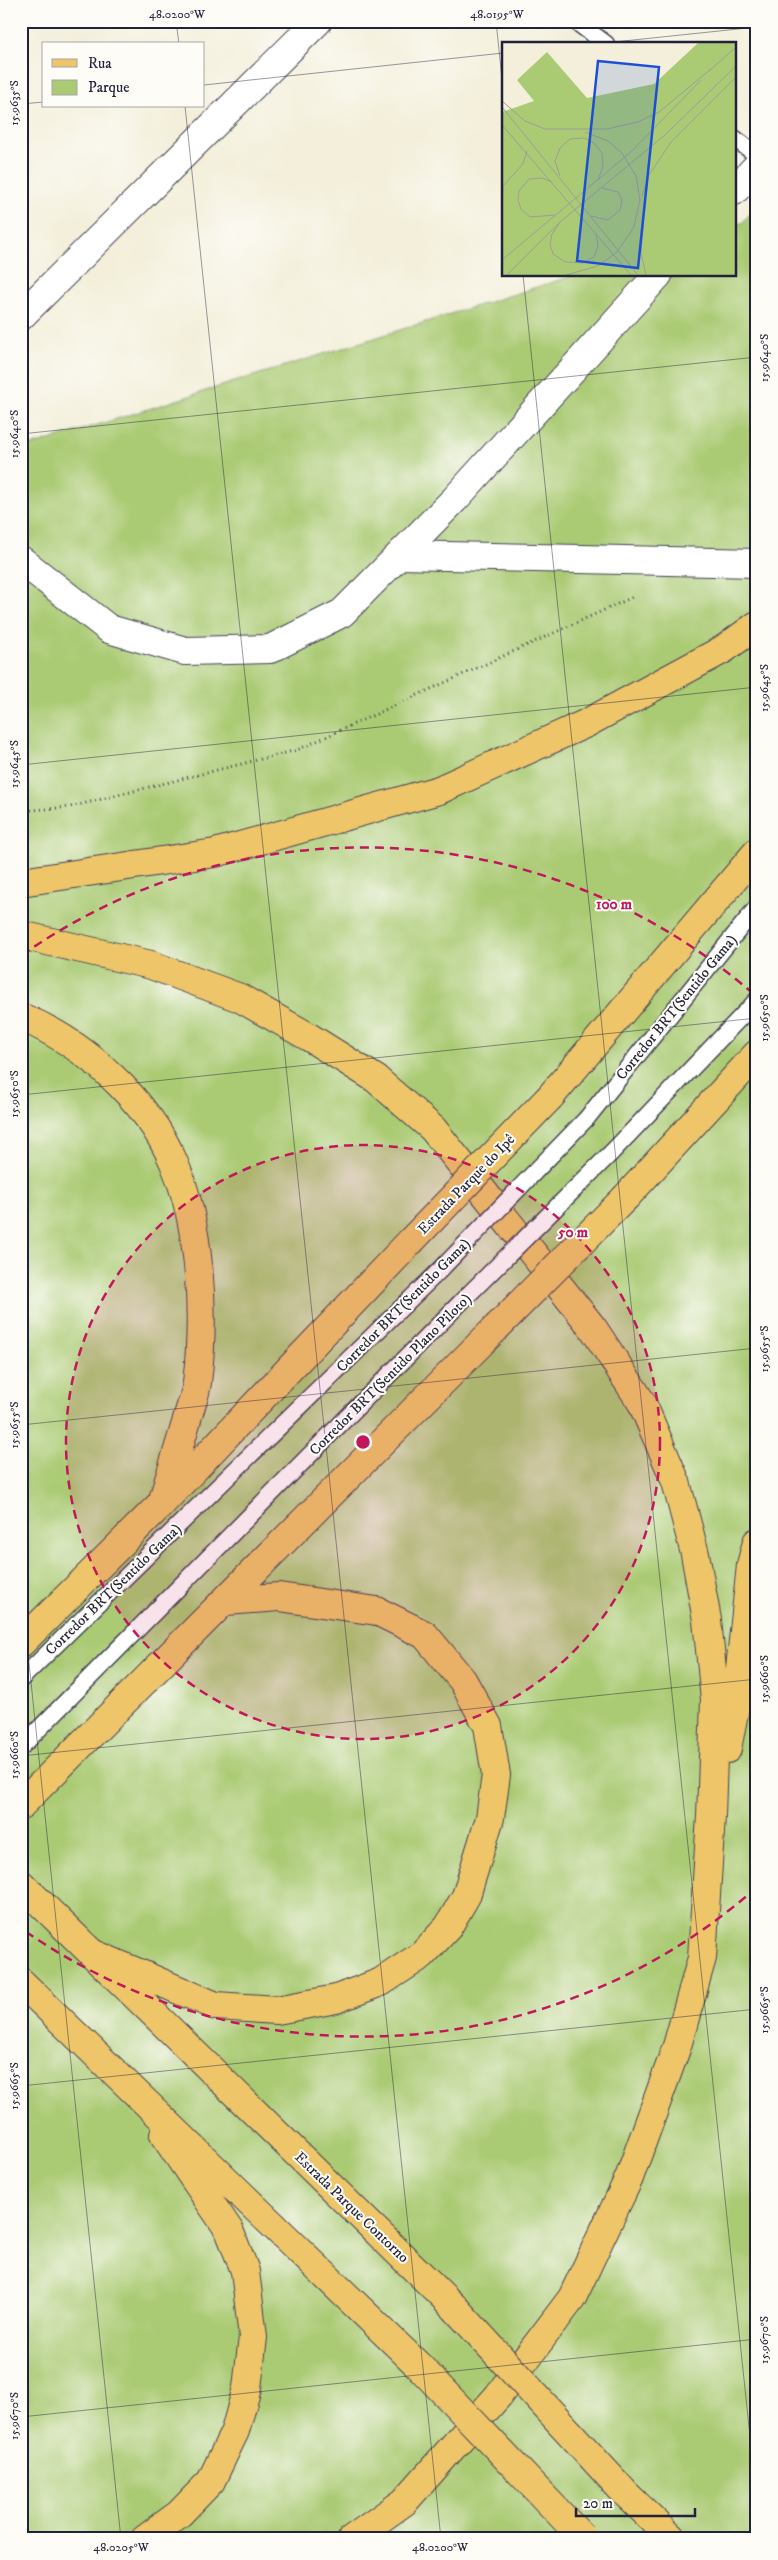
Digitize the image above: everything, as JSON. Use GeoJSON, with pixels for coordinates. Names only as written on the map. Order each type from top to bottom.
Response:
{"type":"FeatureCollection","features":[{"type":"Feature","properties":{"kind":"main road"},"geometry":{"type":"LineString","coordinates":[[21,882],[214,854],[439,790],[587,723],[724,649],[757,624]]}},
{"type":"Feature","properties":{"kind":"main road","name":"Estrada Parque do Ipê"},"geometry":{"type":"LineString","coordinates":[[21,1643],[162,1503],[550,1097],[757,852]]}},
{"type":"Feature","properties":{"kind":"main road"},"geometry":{"type":"LineString","coordinates":[[21,935],[152,965],[240,998],[309,1036],[376,1079],[433,1128],[593,1328],[642,1403],[676,1482],[695,1554],[707,1620],[714,1700],[711,1816],[702,1958],[682,2029],[629,2178],[572,2298],[498,2396],[404,2502],[352,2539]]}},
{"type":"Feature","properties":{"kind":"main road"},"geometry":{"type":"LineString","coordinates":[[21,1017],[48,1028],[119,1085],[151,1122],[174,1162],[186,1201],[194,1243],[201,1326],[197,1385],[162,1503]]}},
{"type":"Feature","properties":{"kind":"main road"},"geometry":{"type":"LineString","coordinates":[[21,1804],[226,1601],[626,1197],[757,1054]]}},
{"type":"Feature","properties":{"kind":"main road"},"geometry":{"type":"LineString","coordinates":[[711,1816],[721,1777],[736,1696],[751,1565],[757,1542]]}},
{"type":"Feature","properties":{"kind":"main road"},"geometry":{"type":"LineString","coordinates":[[92,1952],[216,2006],[277,2010],[336,1999],[381,1982],[422,1955],[448,1927],[466,1896],[490,1818],[496,1775],[488,1726],[463,1681],[425,1635],[377,1611],[279,1597],[226,1601]]}},
{"type":"Feature","properties":{"kind":"main road","name":"Estrada Parque Contorno"},"geometry":{"type":"LineString","coordinates":[[21,1884],[455,2308],[625,2492],[673,2539]]}},
{"type":"Feature","properties":{"kind":"main road"},"geometry":{"type":"LineString","coordinates":[[21,1982],[126,2080],[419,2366],[583,2537]]}},
{"type":"Feature","properties":{"kind":"main road"},"geometry":{"type":"LineString","coordinates":[[126,2080],[230,2230],[245,2271],[253,2337],[247,2388],[235,2431],[211,2480],[180,2514],[145,2539]]}},
{"type":"Feature","properties":{"kind":"street"},"geometry":{"type":"LineString","coordinates":[[21,316],[318,21]]}},
{"type":"Feature","properties":{"kind":"street"},"geometry":{"type":"LineString","coordinates":[[736,189],[757,166]]}},
{"type":"Feature","properties":{"kind":"street"},"geometry":{"type":"LineString","coordinates":[[21,560],[109,629],[185,651],[270,649],[342,614],[455,499],[657,276]]}},
{"type":"Feature","properties":{"kind":"street"},"geometry":{"type":"LineString","coordinates":[[400,555],[757,563]]}},
{"type":"Feature","properties":{"kind":"lane"},"geometry":{"type":"LineString","coordinates":[[575,21],[603,42]]}},
{"type":"Feature","properties":{"kind":"lane"},"geometry":{"type":"LineString","coordinates":[[736,139],[757,155]]}},
{"type":"Feature","properties":{"kind":"lane","name":"Corredor BRT(Sentido Gama)"},"geometry":{"type":"LineString","coordinates":[[21,1679],[438,1272],[587,1118],[757,907]]}},
{"type":"Feature","properties":{"kind":"lane","name":"Corredor BRT(Sentido Plano Piloto)"},"geometry":{"type":"LineString","coordinates":[[21,1747],[611,1153],[757,1000]]}},
{"type":"Feature","properties":{"kind":"path"},"geometry":{"type":"LineString","coordinates":[[21,811],[70,807],[297,750],[644,592]]}},
{"type":"Feature","properties":{"kind":"green space"},"geometry":{"type":"Polygon","coordinates":[[[757,206],[757,2539],[21,2539],[21,449],[572,276],[736,276],[736,224],[742,223],[757,206]]]}}]}
